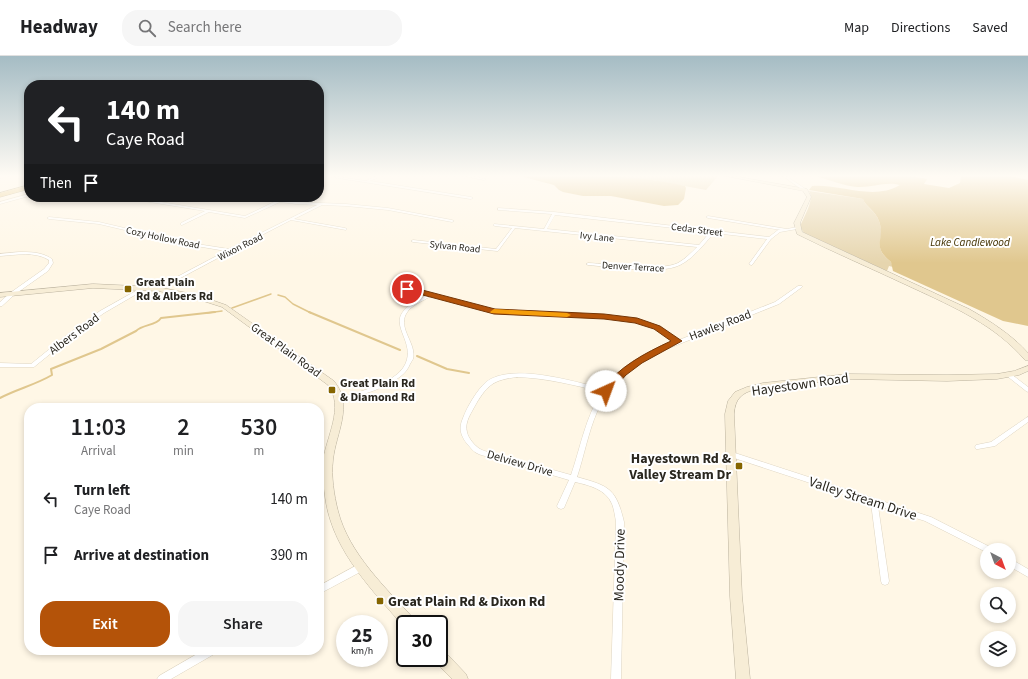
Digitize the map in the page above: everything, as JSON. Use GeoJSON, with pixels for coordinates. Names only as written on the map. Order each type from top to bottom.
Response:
{"type":"FeatureCollection","features":[{"type":"Feature","properties":{"kind":"street"},"geometry":{"type":"LineString","coordinates":[[173,205],[245,217],[269,205]]}},
{"type":"Feature","properties":{"kind":"street","name":"Wixon Road"},"geometry":{"type":"LineString","coordinates":[[158,289],[230,250],[293,220],[320,205]]}},
{"type":"Feature","properties":{"kind":"street"},"geometry":{"type":"LineString","coordinates":[[336,205],[388,209],[452,221]]}},
{"type":"Feature","properties":{"kind":"street"},"geometry":{"type":"LineString","coordinates":[[806,205],[797,223],[799,233],[967,310],[1011,342],[1028,358]]}},
{"type":"Feature","properties":{"kind":"street","name":"Cedar Street"},"geometry":{"type":"LineString","coordinates":[[499,209],[554,213],[770,238]]}},
{"type":"Feature","properties":{"kind":"street"},"geometry":{"type":"LineString","coordinates":[[182,224],[208,211]]}},
{"type":"Feature","properties":{"kind":"street"},"geometry":{"type":"LineString","coordinates":[[545,230],[554,213]]}},
{"type":"Feature","properties":{"kind":"street"},"geometry":{"type":"LineString","coordinates":[[708,217],[788,229]]}},
{"type":"Feature","properties":{"kind":"street","name":"Cozy Hollow Road"},"geometry":{"type":"LineString","coordinates":[[49,218],[100,223],[184,243],[230,250]]}},
{"type":"Feature","properties":{"kind":"street"},"geometry":{"type":"LineString","coordinates":[[293,220],[345,229]]}},
{"type":"Feature","properties":{"kind":"street","name":"Ivy Lane"},"geometry":{"type":"LineString","coordinates":[[495,225],[699,246]]}},
{"type":"Feature","properties":{"kind":"street","name":"Sylvan Road"},"geometry":{"type":"LineString","coordinates":[[413,241],[497,250],[514,227]]}},
{"type":"Feature","properties":{"kind":"street"},"geometry":{"type":"LineString","coordinates":[[751,264],[770,238],[779,231],[798,228]]}},
{"type":"Feature","properties":{"kind":"street","name":"Denver Terrace"},"geometry":{"type":"LineString","coordinates":[[588,264],[660,268],[674,267],[680,264],[712,232]]}},
{"type":"Feature","properties":{"kind":"street"},"geometry":{"type":"LineString","coordinates":[[0,255],[39,255],[51,260],[51,263],[46,270],[12,294],[0,305]]}},
{"type":"Feature","properties":{"kind":"street"},"geometry":{"type":"LineString","coordinates":[[395,285],[494,312],[637,320],[657,327],[678,341]]}},
{"type":"Feature","properties":{"kind":"street","name":"Great Plain Road"},"geometry":{"type":"LineString","coordinates":[[0,295],[93,286],[158,289],[200,297],[224,306],[331,383],[337,391],[340,400]]}},
{"type":"Feature","properties":{"kind":"street","name":"Hawley Road"},"geometry":{"type":"LineString","coordinates":[[561,506],[573,478],[594,410],[606,391],[623,374],[639,361],[655,352],[678,341],[770,306],[800,287]]}},
{"type":"Feature","properties":{"kind":"street","name":"Albers Road"},"geometry":{"type":"LineString","coordinates":[[0,365],[32,366],[102,312],[145,288]]}},
{"type":"Feature","properties":{"kind":"street"},"geometry":{"type":"LineString","coordinates":[[403,615],[362,566],[340,531],[335,518],[331,495],[328,461],[340,400],[388,382],[405,369],[410,360],[410,348],[400,322],[402,315],[421,299],[430,295]]}},
{"type":"Feature","properties":{"kind":"street","name":"Hayestown Road"},"geometry":{"type":"LineString","coordinates":[[743,679],[736,596],[733,455],[730,406],[735,396],[751,389],[764,386],[845,376],[972,378],[1009,375],[1021,372],[1028,368]]}},
{"type":"Feature","properties":{"kind":"street","name":"Delview Drive"},"geometry":{"type":"LineString","coordinates":[[573,478],[489,456],[478,451],[467,440],[463,432],[463,422],[485,386],[491,381],[501,377],[518,375],[535,376],[606,391]]}},
{"type":"Feature","properties":{"kind":"street"},"geometry":{"type":"LineString","coordinates":[[1009,375],[1028,390]]}},
{"type":"Feature","properties":{"kind":"street"},"geometry":{"type":"LineString","coordinates":[[978,447],[993,444],[1028,419]]}},
{"type":"Feature","properties":{"kind":"street","name":"Valley Stream Drive"},"geometry":{"type":"LineString","coordinates":[[733,455],[928,519],[980,545]]}},
{"type":"Feature","properties":{"kind":"street","name":"Moody Drive"},"geometry":{"type":"LineString","coordinates":[[573,478],[596,485],[610,494],[616,502],[620,522],[616,679]]}},
{"type":"Feature","properties":{"kind":"street"},"geometry":{"type":"LineString","coordinates":[[874,502],[885,581]]}},
{"type":"Feature","properties":{"kind":"street"},"geometry":{"type":"LineString","coordinates":[[324,587],[362,566]]}},
{"type":"Feature","properties":{"kind":"street"},"geometry":{"type":"LineString","coordinates":[[1016,566],[1028,573]]}},
{"type":"Feature","properties":{"kind":"street"},"geometry":{"type":"LineString","coordinates":[[162,679],[204,655]]}},
{"type":"Feature","properties":{"kind":"street"},"geometry":{"type":"LineString","coordinates":[[448,665],[461,679]]}},
{"type":"Feature","properties":{"kind":"shaded area"},"geometry":{"type":"Polygon","coordinates":[[[810,205],[867,205],[874,212],[880,224],[880,248],[893,267],[889,266],[887,271],[804,233],[800,227],[810,205]]]}},
{"type":"Feature","properties":{"kind":"water","name":"Lake Candlewood"},"geometry":{"type":"Polygon","coordinates":[[[867,205],[1028,205],[1028,326],[1003,321],[893,271],[891,262],[881,251],[881,228],[875,214],[867,205]]]}},
{"type":"Feature","properties":{"kind":"waterway"},"geometry":{"type":"LineString","coordinates":[[232,308],[271,294]]}},
{"type":"Feature","properties":{"kind":"waterway"},"geometry":{"type":"LineString","coordinates":[[278,295],[285,297],[293,304],[309,312]]}},
{"type":"Feature","properties":{"kind":"waterway"},"geometry":{"type":"LineString","coordinates":[[212,312],[222,311]]}},
{"type":"Feature","properties":{"kind":"waterway"},"geometry":{"type":"LineString","coordinates":[[0,398],[52,375],[51,369],[101,349],[142,327],[159,321],[161,318],[212,312]]}},
{"type":"Feature","properties":{"kind":"waterway"},"geometry":{"type":"LineString","coordinates":[[207,313],[212,312]]}},
{"type":"Feature","properties":{"kind":"waterway"},"geometry":{"type":"LineString","coordinates":[[309,312],[400,350]]}},
{"type":"Feature","properties":{"kind":"waterway"},"geometry":{"type":"LineString","coordinates":[[417,356],[447,369],[469,373]]}},
{"type":"Feature","properties":{"kind":"slow traffic"},"geometry":{"type":"LineString","coordinates":[[494,312],[567,315]]}},
{"type":"Feature","properties":{"kind":"place","name":"Great Plain Rd & Albers Rd"},"geometry":{"type":"Point","coordinates":[128,289]}},
{"type":"Feature","properties":{"kind":"place","name":"Great Plain Rd & Diamond Rd"},"geometry":{"type":"Point","coordinates":[332,390]}},
{"type":"Feature","properties":{"kind":"place","name":"Hayestown Rd & Valley Stream Dr"},"geometry":{"type":"Point","coordinates":[739,466]}},
{"type":"Feature","properties":{"kind":"place","name":"Great Plain Rd & Dixon Rd"},"geometry":{"type":"Point","coordinates":[380,601]}},
{"type":"Feature","properties":{"kind":"route"},"geometry":{"type":"LineString","coordinates":[[407,289],[494,312],[637,320],[657,327],[678,341],[639,361],[606,391]]}}]}
